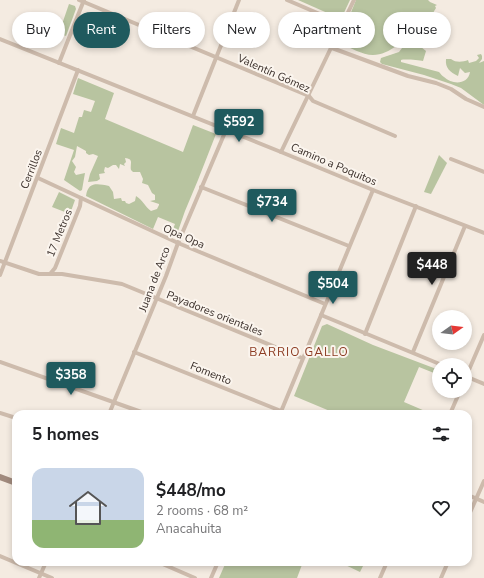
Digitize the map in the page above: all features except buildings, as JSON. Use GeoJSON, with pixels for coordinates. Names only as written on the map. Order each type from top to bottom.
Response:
{"type":"FeatureCollection","features":[{"type":"Feature","properties":{"kind":"street"},"geometry":{"type":"LineString","coordinates":[[192,116],[239,0]]}},
{"type":"Feature","properties":{"kind":"street"},"geometry":{"type":"LineString","coordinates":[[287,0],[315,12]]}},
{"type":"Feature","properties":{"kind":"street"},"geometry":{"type":"LineString","coordinates":[[348,12],[354,0]]}},
{"type":"Feature","properties":{"kind":"street"},"geometry":{"type":"LineString","coordinates":[[59,63],[82,1]]}},
{"type":"Feature","properties":{"kind":"street","name":"Valentín Gómez"},"geometry":{"type":"LineString","coordinates":[[82,1],[308,96],[313,101],[395,136]]}},
{"type":"Feature","properties":{"kind":"street","name":"Camino a Poquitos"},"geometry":{"type":"LineString","coordinates":[[0,39],[373,190],[484,233]]}},
{"type":"Feature","properties":{"kind":"street"},"geometry":{"type":"LineString","coordinates":[[281,152],[332,48],[408,76],[436,83],[484,107]]}},
{"type":"Feature","properties":{"kind":"street","name":"Cerrillos"},"geometry":{"type":"LineString","coordinates":[[0,275],[2,262],[38,178],[78,70]]}},
{"type":"Feature","properties":{"kind":"street","name":"Juana de Arco"},"geometry":{"type":"LineString","coordinates":[[110,410],[157,299],[201,186],[226,130]]}},
{"type":"Feature","properties":{"kind":"street"},"geometry":{"type":"LineString","coordinates":[[451,159],[484,172]]}},
{"type":"Feature","properties":{"kind":"street","name":"Opa Opa"},"geometry":{"type":"LineString","coordinates":[[38,178],[178,244],[325,304]]}},
{"type":"Feature","properties":{"kind":"street"},"geometry":{"type":"LineString","coordinates":[[201,186],[350,246]]}},
{"type":"Feature","properties":{"kind":"street"},"geometry":{"type":"LineString","coordinates":[[281,410],[373,190]]}},
{"type":"Feature","properties":{"kind":"street","name":"17 Metros"},"geometry":{"type":"LineString","coordinates":[[2,262],[39,274],[50,274],[55,268],[81,198]]}},
{"type":"Feature","properties":{"kind":"street"},"geometry":{"type":"LineString","coordinates":[[365,334],[416,206]]}},
{"type":"Feature","properties":{"kind":"street"},"geometry":{"type":"LineString","coordinates":[[413,352],[465,226]]}},
{"type":"Feature","properties":{"kind":"street","name":"Payadores orientales"},"geometry":{"type":"LineString","coordinates":[[50,274],[62,274],[122,284],[302,358]]}},
{"type":"Feature","properties":{"kind":"street"},"geometry":{"type":"LineString","coordinates":[[321,315],[432,361]]}},
{"type":"Feature","properties":{"kind":"street"},"geometry":{"type":"LineString","coordinates":[[472,362],[484,335]]}},
{"type":"Feature","properties":{"kind":"street","name":"Fomento"},"geometry":{"type":"LineString","coordinates":[[134,352],[275,410]]}},
{"type":"Feature","properties":{"kind":"street"},"geometry":{"type":"LineString","coordinates":[[0,362],[136,410]]}},
{"type":"Feature","properties":{"kind":"street"},"geometry":{"type":"LineString","coordinates":[[472,380],[484,384]]}},
{"type":"Feature","properties":{"kind":"street"},"geometry":{"type":"LineString","coordinates":[[452,410],[457,398]]}},
{"type":"Feature","properties":{"kind":"street"},"geometry":{"type":"LineString","coordinates":[[0,413],[12,417]]}},
{"type":"Feature","properties":{"kind":"street"},"geometry":{"type":"LineString","coordinates":[[0,478],[12,482]]}},
{"type":"Feature","properties":{"kind":"street"},"geometry":{"type":"LineString","coordinates":[[472,508],[484,480]]}},
{"type":"Feature","properties":{"kind":"street"},"geometry":{"type":"LineString","coordinates":[[472,497],[484,502]]}},
{"type":"Feature","properties":{"kind":"street"},"geometry":{"type":"LineString","coordinates":[[0,556],[12,562]]}},
{"type":"Feature","properties":{"kind":"street"},"geometry":{"type":"LineString","coordinates":[[20,566],[40,576],[52,578]]}},
{"type":"Feature","properties":{"kind":"street"},"geometry":{"type":"LineString","coordinates":[[40,576],[44,566]]}},
{"type":"Feature","properties":{"kind":"street"},"geometry":{"type":"LineString","coordinates":[[167,566],[195,578]]}},
{"type":"Feature","properties":{"kind":"street"},"geometry":{"type":"LineString","coordinates":[[211,578],[216,566]]}},
{"type":"Feature","properties":{"kind":"street"},"geometry":{"type":"LineString","coordinates":[[380,578],[385,566]]}},
{"type":"Feature","properties":{"kind":"street"},"geometry":{"type":"LineString","coordinates":[[441,578],[446,566]]}},
{"type":"Feature","properties":{"kind":"green space"},"geometry":{"type":"Polygon","coordinates":[[[298,0],[350,0],[344,12],[325,12],[298,0]]]}},
{"type":"Feature","properties":{"kind":"green space"},"geometry":{"type":"Polygon","coordinates":[[[356,0],[428,0],[437,5],[435,6],[436,8],[434,12],[383,12],[383,48],[393,48],[373,55],[350,48],[375,48],[375,12],[351,12],[356,0]]]}},
{"type":"Feature","properties":{"kind":"green space"},"geometry":{"type":"Polygon","coordinates":[[[69,4],[75,6],[76,9],[75,12],[73,12],[73,17],[66,36],[65,36],[65,16],[69,4]]]}},
{"type":"Feature","properties":{"kind":"green space"},"geometry":{"type":"Polygon","coordinates":[[[402,48],[422,48],[426,51],[423,61],[401,60],[401,62],[439,72],[447,80],[455,82],[466,79],[470,72],[465,73],[460,68],[458,76],[447,67],[446,59],[460,62],[468,60],[469,63],[476,61],[479,58],[477,55],[481,54],[482,59],[479,63],[484,61],[484,105],[461,88],[424,75],[382,64],[380,62],[381,58],[399,52],[402,48]]]}},
{"type":"Feature","properties":{"kind":"green space"},"geometry":{"type":"Polygon","coordinates":[[[78,78],[114,93],[105,119],[183,152],[193,125],[216,134],[177,234],[170,237],[175,224],[158,217],[153,229],[86,196],[87,191],[91,186],[97,184],[105,185],[109,186],[113,192],[114,199],[121,198],[122,201],[129,204],[135,201],[136,196],[151,211],[157,209],[159,204],[150,201],[155,200],[155,195],[152,193],[148,185],[142,183],[143,179],[140,172],[133,172],[131,170],[130,159],[125,158],[125,166],[120,164],[119,169],[116,165],[108,168],[105,167],[105,173],[99,174],[100,179],[97,181],[88,182],[98,156],[93,154],[89,155],[86,151],[77,146],[75,157],[72,161],[76,167],[74,172],[76,175],[85,173],[82,190],[80,191],[64,180],[74,150],[56,144],[61,128],[74,133],[79,117],[82,117],[84,110],[91,112],[95,101],[73,94],[78,78]]]}},
{"type":"Feature","properties":{"kind":"green space"},"geometry":{"type":"Polygon","coordinates":[[[439,155],[447,163],[431,194],[424,192],[439,155]]]}},
{"type":"Feature","properties":{"kind":"green space"},"geometry":{"type":"Polygon","coordinates":[[[59,192],[75,200],[70,214],[52,207],[59,192]]]}},
{"type":"Feature","properties":{"kind":"green space"},"geometry":{"type":"Polygon","coordinates":[[[327,324],[373,345],[432,367],[432,372],[419,367],[404,402],[423,410],[327,410],[294,396],[322,326],[327,324]]]}},
{"type":"Feature","properties":{"kind":"green space"},"geometry":{"type":"Polygon","coordinates":[[[224,566],[302,566],[297,578],[219,578],[224,566]]]}},
{"type":"Feature","properties":{"kind":"green space"},"geometry":{"type":"Polygon","coordinates":[[[347,566],[363,566],[360,572],[347,566]]]}},
{"type":"Feature","properties":{"kind":"district","name":"BARRIO GALLO"},"geometry":{"type":"Point","coordinates":[299,352]}}]}
